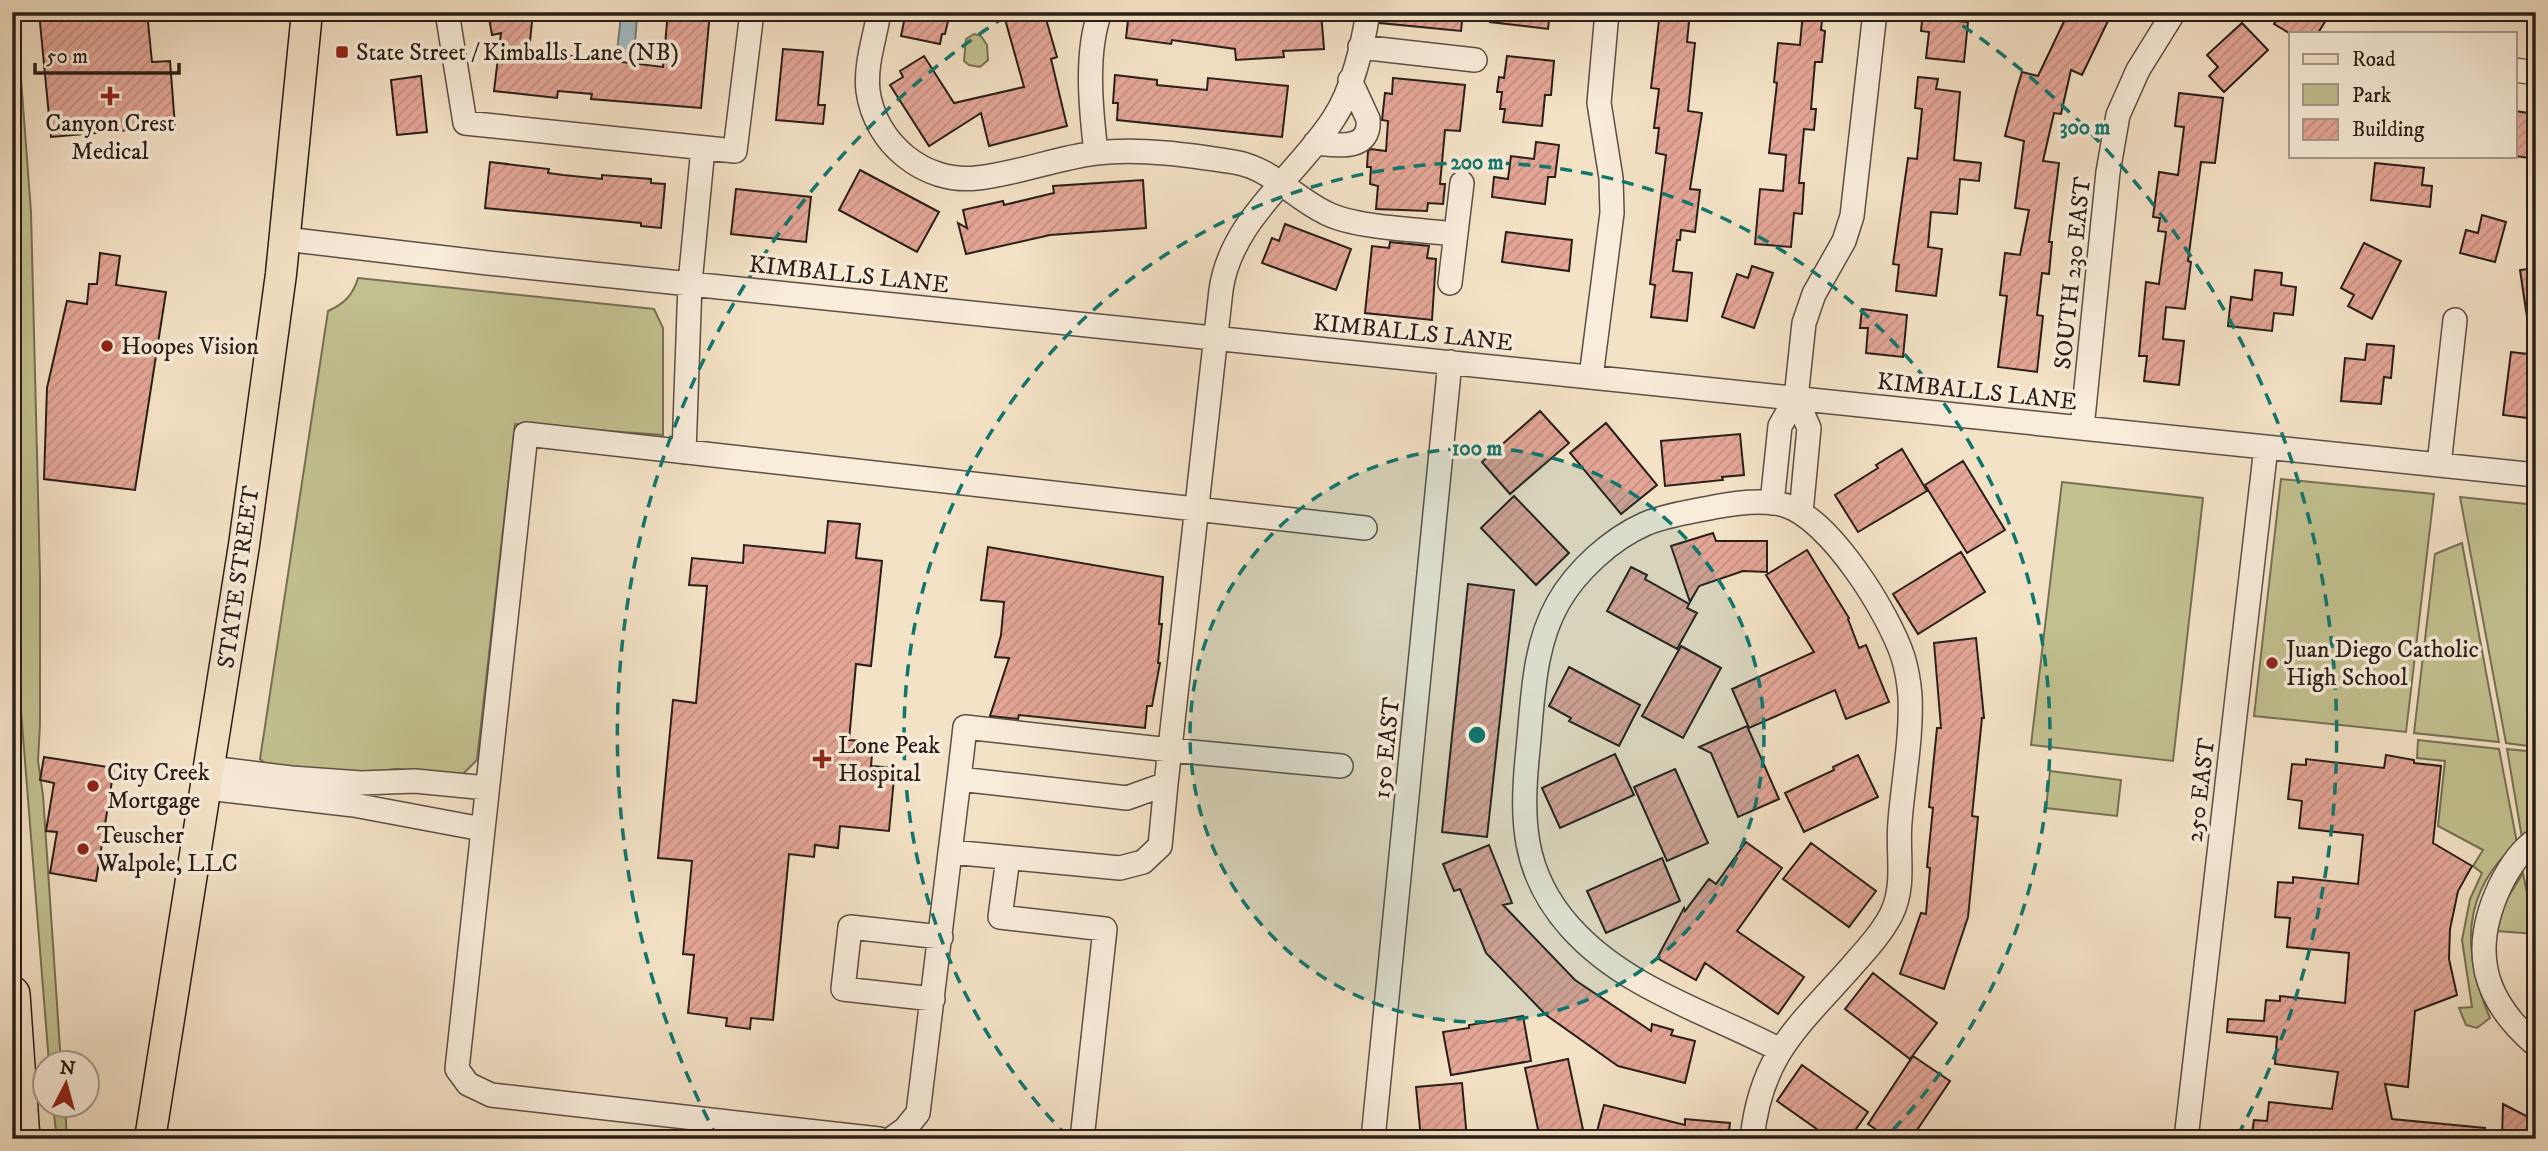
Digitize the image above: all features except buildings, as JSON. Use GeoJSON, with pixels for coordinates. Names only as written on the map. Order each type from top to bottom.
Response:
{"type":"FeatureCollection","features":[{"type":"Feature","properties":{"kind":"highway"},"geometry":{"type":"LineString","coordinates":[[12,994],[22,1139]]}},
{"type":"Feature","properties":{"kind":"main road","name":"STATE STREET"},"geometry":{"type":"LineString","coordinates":[[150,1139],[246,533],[285,239],[307,12]]}},
{"type":"Feature","properties":{"kind":"street"},"geometry":{"type":"LineString","coordinates":[[447,12],[465,123],[735,151],[752,12]]}},
{"type":"Feature","properties":{"kind":"street"},"geometry":{"type":"LineString","coordinates":[[879,12],[869,63],[868,91],[882,130],[899,151],[921,167],[946,176],[974,179],[1096,153],[1154,152],[1236,162],[1283,183],[1315,207],[1337,218],[1456,234]]}},
{"type":"Feature","properties":{"kind":"street"},"geometry":{"type":"LineString","coordinates":[[1079,12],[1093,51]]}},
{"type":"Feature","properties":{"kind":"street"},"geometry":{"type":"LineString","coordinates":[[1096,153],[1092,96],[1093,51],[1100,12]]}},
{"type":"Feature","properties":{"kind":"street"},"geometry":{"type":"LineString","coordinates":[[951,852],[1120,868],[1143,862],[1160,846],[1223,278],[1229,256],[1246,227],[1315,143],[1341,106],[1368,12]]}},
{"type":"Feature","properties":{"kind":"street"},"geometry":{"type":"LineString","coordinates":[[1591,377],[1612,213],[1611,178],[1600,103],[1606,12]]}},
{"type":"Feature","properties":{"kind":"street"},"geometry":{"type":"LineString","coordinates":[[1787,507],[1780,426],[1796,398],[1804,323],[1814,294],[1844,241],[1852,216],[1875,12]]}},
{"type":"Feature","properties":{"kind":"street","name":"SOUTH 230 EAST"},"geometry":{"type":"LineString","coordinates":[[2082,428],[2108,172],[2118,115],[2138,70],[2174,12]]}},
{"type":"Feature","properties":{"kind":"street"},"geometry":{"type":"LineString","coordinates":[[1360,47],[1475,60]]}},
{"type":"Feature","properties":{"kind":"street"},"geometry":{"type":"LineString","coordinates":[[2516,70],[2536,73]]}},
{"type":"Feature","properties":{"kind":"street"},"geometry":{"type":"LineString","coordinates":[[1315,143],[1347,146],[1364,137],[1369,125],[1368,119],[1350,80]]}},
{"type":"Feature","properties":{"kind":"street"},"geometry":{"type":"LineString","coordinates":[[684,452],[690,283],[703,148]]}},
{"type":"Feature","properties":{"kind":"street"},"geometry":{"type":"LineString","coordinates":[[1450,283],[1462,183]]}},
{"type":"Feature","properties":{"kind":"street","name":"KIMBALLS LANE"},"geometry":{"type":"LineString","coordinates":[[285,239],[488,263],[2536,475]]}},
{"type":"Feature","properties":{"kind":"street"},"geometry":{"type":"LineString","coordinates":[[2439,465],[2455,320]]}},
{"type":"Feature","properties":{"kind":"street","name":"150 EAST"},"geometry":{"type":"LineString","coordinates":[[1373,1139],[1450,362]]}},
{"type":"Feature","properties":{"kind":"street"},"geometry":{"type":"LineString","coordinates":[[1787,507],[1809,428],[1796,398]]}},
{"type":"Feature","properties":{"kind":"street"},"geometry":{"type":"LineString","coordinates":[[879,1139],[491,1095],[468,1084],[457,1069],[526,433],[1365,528]]}},
{"type":"Feature","properties":{"kind":"street","name":"250 EAST"},"geometry":{"type":"LineString","coordinates":[[2186,1139],[2266,447]]}},
{"type":"Feature","properties":{"kind":"street"},"geometry":{"type":"LineString","coordinates":[[1752,1139],[1758,1099],[1780,1050],[1805,1017],[1874,942],[1896,903],[1901,873],[1899,827],[1910,710],[1904,660],[1891,629],[1846,555],[1825,533],[1787,507],[1727,505],[1675,514],[1644,524],[1596,558],[1566,589],[1552,614],[1538,661],[1523,803],[1525,839],[1538,877],[1558,912],[1604,960],[1649,988],[1780,1050]]}},
{"type":"Feature","properties":{"kind":"street"},"geometry":{"type":"LineString","coordinates":[[904,1136],[918,1113],[965,727],[1341,766]]}},
{"type":"Feature","properties":{"kind":"street"},"geometry":{"type":"LineString","coordinates":[[208,778],[415,782],[487,788]]}},
{"type":"Feature","properties":{"kind":"street"},"geometry":{"type":"LineString","coordinates":[[208,778],[482,829]]}},
{"type":"Feature","properties":{"kind":"street"},"geometry":{"type":"LineString","coordinates":[[960,779],[1127,798],[1166,784]]}},
{"type":"Feature","properties":{"kind":"street"},"geometry":{"type":"LineString","coordinates":[[2536,840],[2507,871],[2488,911],[2484,933],[2484,954],[2491,986],[2512,1024],[2536,1045]]}},
{"type":"Feature","properties":{"kind":"street"},"geometry":{"type":"LineString","coordinates":[[1008,858],[1000,917],[1105,929],[1082,1139]]}},
{"type":"Feature","properties":{"kind":"street"},"geometry":{"type":"LineString","coordinates":[[933,999],[843,989],[850,927],[941,937]]}},
{"type":"Feature","properties":{"kind":"green space"},"geometry":{"type":"Polygon","coordinates":[[[12,12],[16,12],[31,212],[40,576],[38,761],[43,795],[60,1050],[48,1050],[12,598],[12,12]]]}},
{"type":"Feature","properties":{"kind":"green space"},"geometry":{"type":"Polygon","coordinates":[[[974,34],[981,36],[987,45],[988,60],[980,67],[964,61],[966,39],[974,34]]]}},
{"type":"Feature","properties":{"kind":"green space"},"geometry":{"type":"Polygon","coordinates":[[[358,278],[654,309],[663,328],[663,435],[515,424],[477,760],[462,775],[397,769],[346,774],[268,766],[260,759],[328,311],[347,298],[358,278]]]}},
{"type":"Feature","properties":{"kind":"green space"},"geometry":{"type":"Polygon","coordinates":[[[2281,479],[2434,494],[2406,732],[2254,716],[2281,479]]]}},
{"type":"Feature","properties":{"kind":"green space"},"geometry":{"type":"Polygon","coordinates":[[[2062,482],[2203,498],[2173,761],[2031,745],[2062,482]]]}},
{"type":"Feature","properties":{"kind":"green space"},"geometry":{"type":"Polygon","coordinates":[[[2460,497],[2536,505],[2536,747],[2506,743],[2460,497]]]}},
{"type":"Feature","properties":{"kind":"green space"},"geometry":{"type":"Polygon","coordinates":[[[2462,543],[2499,742],[2414,733],[2435,554],[2462,543]]]}},
{"type":"Feature","properties":{"kind":"green space"},"geometry":{"type":"Polygon","coordinates":[[[2418,740],[2499,749],[2517,843],[2498,862],[2476,903],[2471,947],[2474,970],[2490,1018],[2477,1028],[2466,1025],[2459,1008],[2472,1007],[2462,940],[2470,899],[2482,873],[2473,866],[2483,850],[2438,826],[2445,761],[2417,758],[2418,740]]]}},
{"type":"Feature","properties":{"kind":"green space"},"geometry":{"type":"Polygon","coordinates":[[[2507,749],[2536,752],[2535,827],[2522,838],[2507,749]]]}},
{"type":"Feature","properties":{"kind":"green space"},"geometry":{"type":"Polygon","coordinates":[[[2050,771],[2121,780],[2117,816],[2046,808],[2050,771]]]}},
{"type":"Feature","properties":{"kind":"green space"},"geometry":{"type":"Polygon","coordinates":[[[2523,873],[2535,934],[2497,931],[2505,902],[2523,873]]]}},
{"type":"Feature","properties":{"kind":"green space"},"geometry":{"type":"Polygon","coordinates":[[[55,1120],[66,1120],[67,1139],[57,1139],[55,1120]]]}},
{"type":"Feature","properties":{"kind":"water"},"geometry":{"type":"Polygon","coordinates":[[[621,16],[637,18],[634,53],[617,51],[621,16]]]}},
{"type":"Feature","properties":{"kind":"place","name":"State Street / Kimballs Lane (NB)"},"geometry":{"type":"Point","coordinates":[342,52]}},
{"type":"Feature","properties":{"kind":"place","name":"Canyon Crest Medical"},"geometry":{"type":"Point","coordinates":[110,96]}},
{"type":"Feature","properties":{"kind":"place","name":"Hoopes Vision"},"geometry":{"type":"Point","coordinates":[107,346]}},
{"type":"Feature","properties":{"kind":"place","name":"Juan Diego Catholic High School"},"geometry":{"type":"Point","coordinates":[2272,663]}},
{"type":"Feature","properties":{"kind":"place","name":"Lone Peak Hospital"},"geometry":{"type":"Point","coordinates":[822,759]}},
{"type":"Feature","properties":{"kind":"place","name":"City Creek Mortgage"},"geometry":{"type":"Point","coordinates":[93,786]}},
{"type":"Feature","properties":{"kind":"place","name":"Teuscher Walpole, LLC"},"geometry":{"type":"Point","coordinates":[83,849]}}]}
